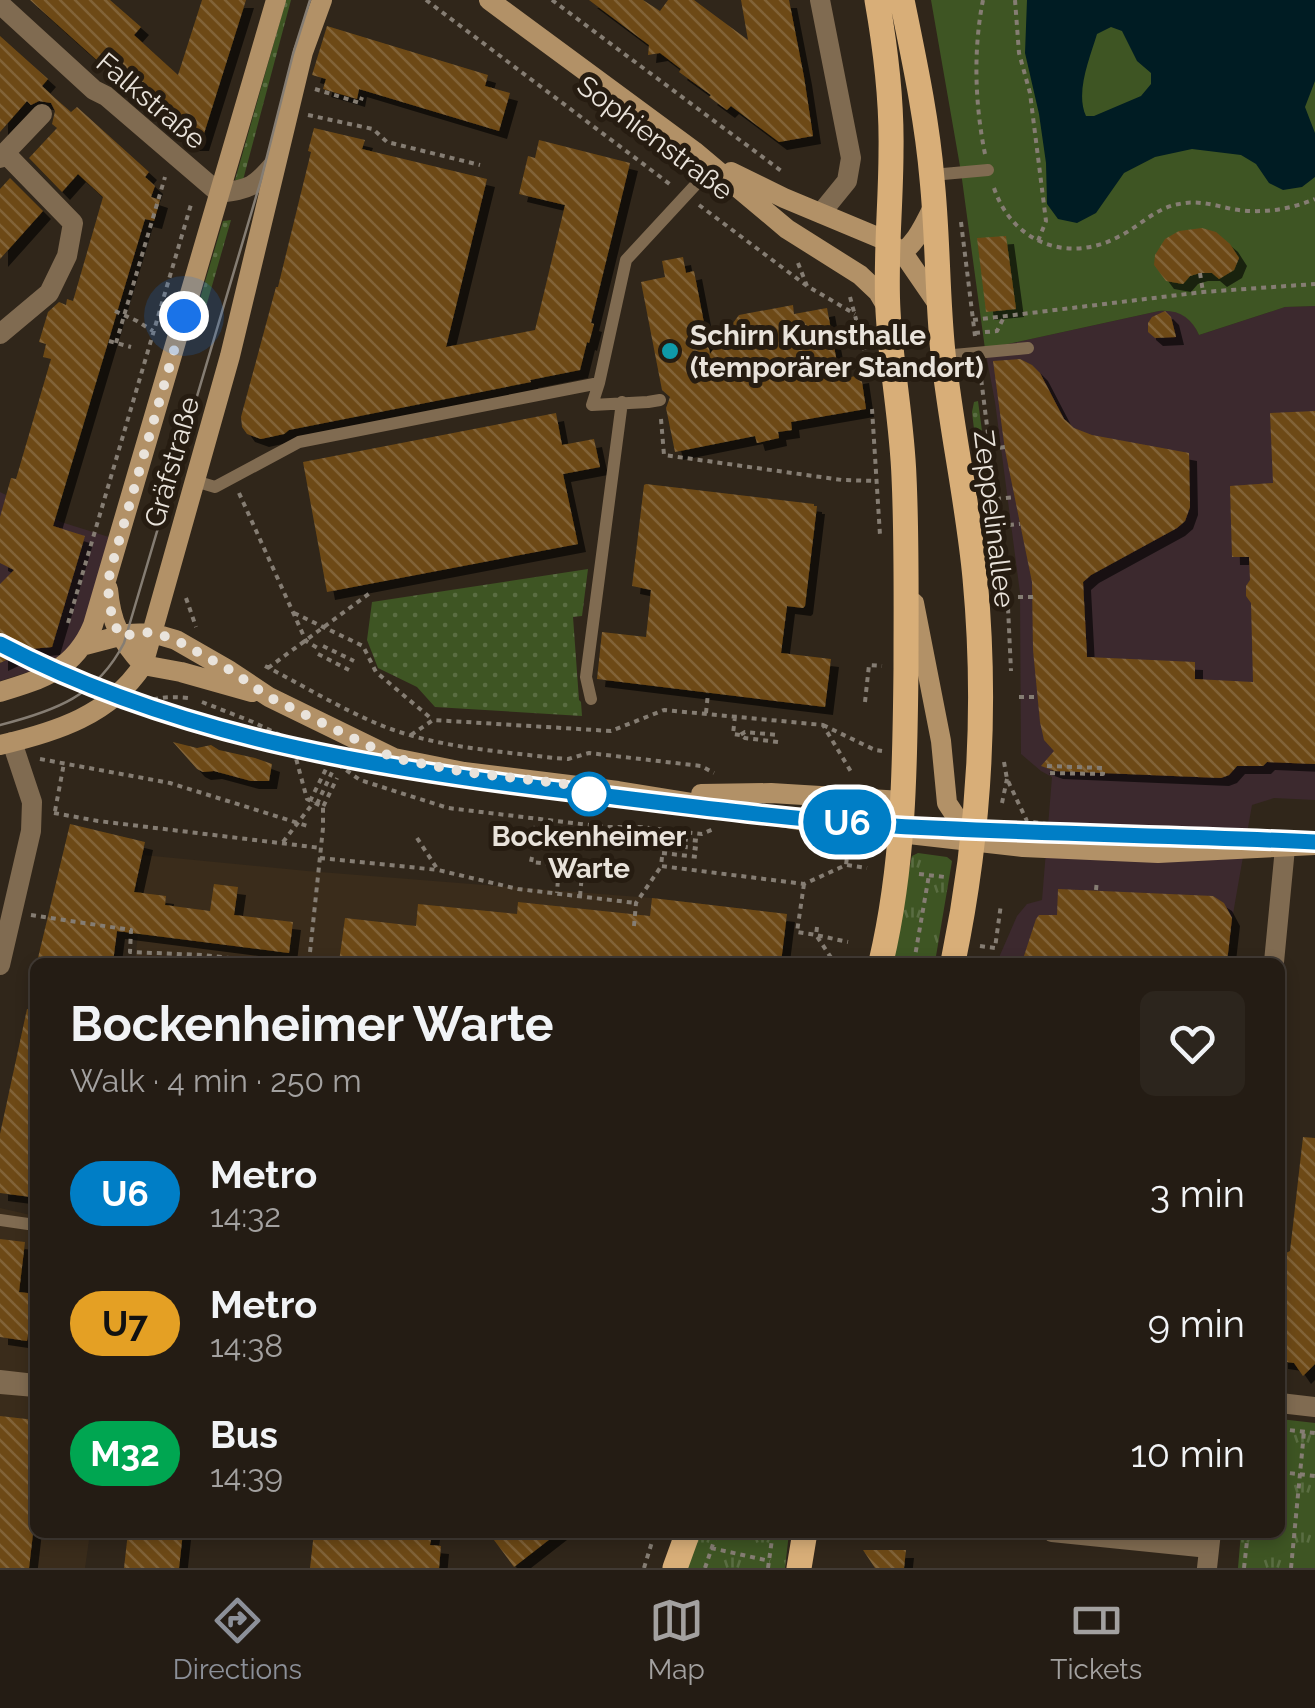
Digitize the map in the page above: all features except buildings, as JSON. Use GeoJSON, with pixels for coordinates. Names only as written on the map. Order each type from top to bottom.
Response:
{"type":"FeatureCollection","features":[{"type":"Feature","properties":{"kind":"main road"},"geometry":{"type":"LineString","coordinates":[[877,0],[891,105],[892,252],[888,310],[904,475],[906,563],[902,834],[883,958]]}},
{"type":"Feature","properties":{"kind":"main road","name":"Zeppelinallee"},"geometry":{"type":"LineString","coordinates":[[902,0],[932,175],[938,304],[975,577],[980,670],[972,841],[953,958]]}},
{"type":"Feature","properties":{"kind":"main road"},"geometry":{"type":"LineString","coordinates":[[676,1568],[686,1538]]}},
{"type":"Feature","properties":{"kind":"main road"},"geometry":{"type":"LineString","coordinates":[[800,1568],[804,1538]]}},
{"type":"Feature","properties":{"kind":"street","name":"Gräfstraße"},"geometry":{"type":"LineString","coordinates":[[85,645],[110,572],[276,0]]}},
{"type":"Feature","properties":{"kind":"street","name":"Gräfstraße"},"geometry":{"type":"LineString","coordinates":[[143,664],[235,337],[302,52],[322,0]]}},
{"type":"Feature","properties":{"kind":"street","name":"Sophienstraße"},"geometry":{"type":"LineString","coordinates":[[489,0],[694,151],[787,229],[851,268],[870,283],[888,310]]}},
{"type":"Feature","properties":{"kind":"street"},"geometry":{"type":"LineString","coordinates":[[820,0],[851,158],[847,181],[821,213]]}},
{"type":"Feature","properties":{"kind":"street","name":"Falkstraße"},"geometry":{"type":"LineString","coordinates":[[0,4],[94,90],[106,96],[219,193]]}},
{"type":"Feature","properties":{"kind":"street"},"geometry":{"type":"LineString","coordinates":[[0,334],[49,294],[67,256],[73,222],[2,156],[42,114]]}},
{"type":"Feature","properties":{"kind":"street","name":"Sophienstraße"},"geometry":{"type":"LineString","coordinates":[[694,151],[892,252]]}},
{"type":"Feature","properties":{"kind":"street"},"geometry":{"type":"LineString","coordinates":[[219,193],[246,190],[275,163]]}},
{"type":"Feature","properties":{"kind":"street"},"geometry":{"type":"LineString","coordinates":[[851,268],[869,267],[922,231],[934,205]]}},
{"type":"Feature","properties":{"kind":"street"},"geometry":{"type":"LineString","coordinates":[[892,252],[938,304]]}},
{"type":"Feature","properties":{"kind":"street"},"geometry":{"type":"LineString","coordinates":[[906,563],[941,741],[947,803],[972,841]]}},
{"type":"Feature","properties":{"kind":"street","name":"Gräfstraße"},"geometry":{"type":"LineString","coordinates":[[110,572],[110,612],[120,636],[143,664]]}},
{"type":"Feature","properties":{"kind":"street"},"geometry":{"type":"LineString","coordinates":[[0,692],[60,669],[85,645],[152,632],[188,646],[269,697],[394,758],[464,772],[654,796],[829,826],[1022,847],[1158,854],[1315,844]]}},
{"type":"Feature","properties":{"kind":"street"},"geometry":{"type":"LineString","coordinates":[[0,965],[31,831],[32,802],[6,744],[79,721],[129,684],[143,664],[269,697]]}},
{"type":"Feature","properties":{"kind":"street"},"geometry":{"type":"LineString","coordinates":[[654,796],[772,793],[902,801]]}},
{"type":"Feature","properties":{"kind":"street"},"geometry":{"type":"LineString","coordinates":[[1274,958],[1284,848]]}},
{"type":"Feature","properties":{"kind":"street"},"geometry":{"type":"LineString","coordinates":[[1285,1403],[1315,1407]]}},
{"type":"Feature","properties":{"kind":"street"},"geometry":{"type":"LineString","coordinates":[[1104,1538],[1209,1550]]}},
{"type":"Feature","properties":{"kind":"lane"},"geometry":{"type":"LineString","coordinates":[[660,400],[592,404],[626,260],[712,167]]}},
{"type":"Feature","properties":{"kind":"lane"},"geometry":{"type":"LineString","coordinates":[[932,175],[988,170]]}},
{"type":"Feature","properties":{"kind":"lane"},"geometry":{"type":"LineString","coordinates":[[944,356],[1028,348]]}},
{"type":"Feature","properties":{"kind":"lane"},"geometry":{"type":"LineString","coordinates":[[194,482],[216,488],[299,442],[600,383]]}},
{"type":"Feature","properties":{"kind":"lane"},"geometry":{"type":"LineString","coordinates":[[590,698],[586,676],[622,402]]}},
{"type":"Feature","properties":{"kind":"lane"},"geometry":{"type":"LineString","coordinates":[[0,1220],[30,1224]]}},
{"type":"Feature","properties":{"kind":"lane"},"geometry":{"type":"LineString","coordinates":[[0,1376],[30,1379]]}},
{"type":"Feature","properties":{"kind":"lane"},"geometry":{"type":"LineString","coordinates":[[0,1388],[30,1391]]}},
{"type":"Feature","properties":{"kind":"path","name":"Sophienstraße"},"geometry":{"type":"LineString","coordinates":[[426,0],[807,286],[855,314]]}},
{"type":"Feature","properties":{"kind":"path"},"geometry":{"type":"LineString","coordinates":[[552,0],[791,178]]}},
{"type":"Feature","properties":{"kind":"path"},"geometry":{"type":"LineString","coordinates":[[983,0],[977,58],[978,100],[988,170],[1007,216],[1038,242],[1069,248],[1107,242],[1166,207],[1180,203],[1201,202],[1250,211],[1274,210],[1315,199]]}},
{"type":"Feature","properties":{"kind":"path"},"geometry":{"type":"LineString","coordinates":[[1015,0],[1019,53],[1030,94],[1046,221],[1038,242]]}},
{"type":"Feature","properties":{"kind":"path"},"geometry":{"type":"LineString","coordinates":[[306,86],[360,103],[362,97]]}},
{"type":"Feature","properties":{"kind":"path"},"geometry":{"type":"LineString","coordinates":[[315,116],[373,129],[388,142],[480,166]]}},
{"type":"Feature","properties":{"kind":"path"},"geometry":{"type":"LineString","coordinates":[[116,343],[165,178]]}},
{"type":"Feature","properties":{"kind":"path"},"geometry":{"type":"LineString","coordinates":[[64,638],[194,197]]}},
{"type":"Feature","properties":{"kind":"path"},"geometry":{"type":"LineString","coordinates":[[1200,273],[1204,292]]}},
{"type":"Feature","properties":{"kind":"path"},"geometry":{"type":"LineString","coordinates":[[973,320],[1204,292],[1315,284]]}},
{"type":"Feature","properties":{"kind":"path"},"geometry":{"type":"LineString","coordinates":[[849,292],[869,378]]}},
{"type":"Feature","properties":{"kind":"path"},"geometry":{"type":"LineString","coordinates":[[970,300],[976,342]]}},
{"type":"Feature","properties":{"kind":"path"},"geometry":{"type":"LineString","coordinates":[[114,310],[166,336]]}},
{"type":"Feature","properties":{"kind":"path"},"geometry":{"type":"LineString","coordinates":[[975,333],[997,331],[1004,317]]}},
{"type":"Feature","properties":{"kind":"path"},"geometry":{"type":"LineString","coordinates":[[108,341],[131,347]]}},
{"type":"Feature","properties":{"kind":"path"},"geometry":{"type":"LineString","coordinates":[[838,368],[868,364]]}},
{"type":"Feature","properties":{"kind":"path"},"geometry":{"type":"LineString","coordinates":[[845,367],[847,378]]}},
{"type":"Feature","properties":{"kind":"path"},"geometry":{"type":"LineString","coordinates":[[980,367],[1008,597],[1011,670]]}},
{"type":"Feature","properties":{"kind":"path"},"geometry":{"type":"LineString","coordinates":[[660,400],[664,455],[842,480],[877,481]]}},
{"type":"Feature","properties":{"kind":"path"},"geometry":{"type":"LineString","coordinates":[[872,409],[880,535]]}},
{"type":"Feature","properties":{"kind":"path"},"geometry":{"type":"LineString","coordinates":[[990,449],[1004,447]]}},
{"type":"Feature","properties":{"kind":"path"},"geometry":{"type":"LineString","coordinates":[[232,478],[306,642],[349,670]]}},
{"type":"Feature","properties":{"kind":"path"},"geometry":{"type":"LineString","coordinates":[[996,499],[1015,497]]}},
{"type":"Feature","properties":{"kind":"path"},"geometry":{"type":"LineString","coordinates":[[999,526],[1020,524]]}},
{"type":"Feature","properties":{"kind":"path"},"geometry":{"type":"LineString","coordinates":[[268,668],[370,593]]}},
{"type":"Feature","properties":{"kind":"path"},"geometry":{"type":"LineString","coordinates":[[184,594],[196,627],[204,633]]}},
{"type":"Feature","properties":{"kind":"path"},"geometry":{"type":"LineString","coordinates":[[1008,597],[1034,597]]}},
{"type":"Feature","properties":{"kind":"path"},"geometry":{"type":"LineString","coordinates":[[293,612],[363,646],[376,672],[433,720],[610,732],[664,710],[823,726],[882,751]]}},
{"type":"Feature","properties":{"kind":"path"},"geometry":{"type":"LineString","coordinates":[[321,650],[354,661]]}},
{"type":"Feature","properties":{"kind":"path"},"geometry":{"type":"LineString","coordinates":[[256,662],[366,719],[439,743],[554,758],[590,754],[702,766],[718,775]]}},
{"type":"Feature","properties":{"kind":"path"},"geometry":{"type":"LineString","coordinates":[[866,702],[869,664],[884,666],[884,676]]}},
{"type":"Feature","properties":{"kind":"path"},"geometry":{"type":"LineString","coordinates":[[706,714],[708,692]]}},
{"type":"Feature","properties":{"kind":"path"},"geometry":{"type":"LineString","coordinates":[[174,697],[199,701],[291,740],[344,767],[360,780],[450,808],[702,834],[717,826]]}},
{"type":"Feature","properties":{"kind":"path"},"geometry":{"type":"LineString","coordinates":[[1019,697],[1038,697]]}},
{"type":"Feature","properties":{"kind":"path"},"geometry":{"type":"LineString","coordinates":[[588,729],[589,716]]}},
{"type":"Feature","properties":{"kind":"path"},"geometry":{"type":"LineString","coordinates":[[735,716],[733,734],[778,739]]}},
{"type":"Feature","properties":{"kind":"path"},"geometry":{"type":"LineString","coordinates":[[411,736],[433,720]]}},
{"type":"Feature","properties":{"kind":"path"},"geometry":{"type":"LineString","coordinates":[[823,726],[856,781]]}},
{"type":"Feature","properties":{"kind":"path"},"geometry":{"type":"LineString","coordinates":[[291,740],[307,799],[324,807]]}},
{"type":"Feature","properties":{"kind":"path"},"geometry":{"type":"LineString","coordinates":[[1002,754],[1007,779],[1027,820],[1070,826]]}},
{"type":"Feature","properties":{"kind":"path"},"geometry":{"type":"LineString","coordinates":[[40,759],[170,782],[311,827]]}},
{"type":"Feature","properties":{"kind":"path"},"geometry":{"type":"LineString","coordinates":[[52,824],[64,764]]}},
{"type":"Feature","properties":{"kind":"path"},"geometry":{"type":"LineString","coordinates":[[282,843],[314,802],[331,767]]}},
{"type":"Feature","properties":{"kind":"path"},"geometry":{"type":"LineString","coordinates":[[1103,768],[1103,774],[1047,770],[1103,768]]}},
{"type":"Feature","properties":{"kind":"path"},"geometry":{"type":"LineString","coordinates":[[309,958],[324,807],[337,778]]}},
{"type":"Feature","properties":{"kind":"path"},"geometry":{"type":"LineString","coordinates":[[1001,808],[1007,779]]}},
{"type":"Feature","properties":{"kind":"path"},"geometry":{"type":"LineString","coordinates":[[54,813],[321,848]]}},
{"type":"Feature","properties":{"kind":"path"},"geometry":{"type":"LineString","coordinates":[[534,841],[536,822]]}},
{"type":"Feature","properties":{"kind":"path"},"geometry":{"type":"LineString","coordinates":[[585,847],[586,828]]}},
{"type":"Feature","properties":{"kind":"path"},"geometry":{"type":"LineString","coordinates":[[663,837],[700,841]]}},
{"type":"Feature","properties":{"kind":"path"},"geometry":{"type":"LineString","coordinates":[[417,838],[438,870]]}},
{"type":"Feature","properties":{"kind":"path"},"geometry":{"type":"LineString","coordinates":[[662,844],[700,849]]}},
{"type":"Feature","properties":{"kind":"path"},"geometry":{"type":"LineString","coordinates":[[846,864],[848,845]]}},
{"type":"Feature","properties":{"kind":"path"},"geometry":{"type":"LineString","coordinates":[[634,926],[636,903],[661,866],[662,856],[698,858]]}},
{"type":"Feature","properties":{"kind":"path"},"geometry":{"type":"LineString","coordinates":[[320,858],[438,870],[518,889],[636,903]]}},
{"type":"Feature","properties":{"kind":"path"},"geometry":{"type":"LineString","coordinates":[[532,858],[532,862],[560,865],[556,893]]}},
{"type":"Feature","properties":{"kind":"path"},"geometry":{"type":"LineString","coordinates":[[580,896],[583,864]]}},
{"type":"Feature","properties":{"kind":"path"},"geometry":{"type":"LineString","coordinates":[[661,866],[804,884],[846,864],[867,868]]}},
{"type":"Feature","properties":{"kind":"path"},"geometry":{"type":"LineString","coordinates":[[909,873],[950,878]]}},
{"type":"Feature","properties":{"kind":"path"},"geometry":{"type":"LineString","coordinates":[[915,958],[929,875]]}},
{"type":"Feature","properties":{"kind":"path"},"geometry":{"type":"LineString","coordinates":[[1096,890],[1097,880]]}},
{"type":"Feature","properties":{"kind":"path"},"geometry":{"type":"LineString","coordinates":[[804,884],[797,932],[848,942]]}},
{"type":"Feature","properties":{"kind":"path"},"geometry":{"type":"LineString","coordinates":[[980,946],[995,948],[1001,904]]}},
{"type":"Feature","properties":{"kind":"path"},"geometry":{"type":"LineString","coordinates":[[11,912],[131,930],[130,952],[230,958]]}},
{"type":"Feature","properties":{"kind":"path"},"geometry":{"type":"LineString","coordinates":[[817,927],[816,936],[834,958]]}},
{"type":"Feature","properties":{"kind":"path"},"geometry":{"type":"LineString","coordinates":[[1285,1430],[1315,1433]]}},
{"type":"Feature","properties":{"kind":"path"},"geometry":{"type":"LineString","coordinates":[[1291,1568],[1304,1432]]}},
{"type":"Feature","properties":{"kind":"path"},"geometry":{"type":"LineString","coordinates":[[1285,1473],[1315,1476]]}},
{"type":"Feature","properties":{"kind":"path"},"geometry":{"type":"LineString","coordinates":[[644,1568],[652,1538]]}},
{"type":"Feature","properties":{"kind":"path"},"geometry":{"type":"LineString","coordinates":[[705,1568],[715,1538]]}},
{"type":"Feature","properties":{"kind":"path"},"geometry":{"type":"LineString","coordinates":[[711,1548],[769,1565],[772,1538]]}},
{"type":"Feature","properties":{"kind":"path"},"geometry":{"type":"LineString","coordinates":[[1244,1568],[1247,1538]]}},
{"type":"Feature","properties":{"kind":"shaded area"},"geometry":{"type":"Polygon","coordinates":[[[1315,306],[1315,800],[1274,798],[1252,805],[1228,958],[999,958],[1017,916],[1027,904],[1042,900],[1052,777],[1021,754],[1020,593],[985,349],[1159,311],[1184,315],[1199,335],[1285,307],[1315,306]]]}},
{"type":"Feature","properties":{"kind":"shaded area"},"geometry":{"type":"Polygon","coordinates":[[[0,492],[61,522],[109,537],[80,637],[50,665],[0,681],[0,492]]]}},
{"type":"Feature","properties":{"kind":"shaded area"},"geometry":{"type":"Polygon","coordinates":[[[143,855],[652,898],[787,914],[760,939],[757,958],[135,958],[140,914],[137,879],[143,855]]]}},
{"type":"Feature","properties":{"kind":"shaded area"},"geometry":{"type":"Polygon","coordinates":[[[0,1208],[30,1215],[30,1538],[89,1538],[85,1568],[0,1568],[0,1208]]]}},
{"type":"Feature","properties":{"kind":"green space"},"geometry":{"type":"Polygon","coordinates":[[[286,0],[291,0],[243,180],[235,180],[286,0]]]}},
{"type":"Feature","properties":{"kind":"green space"},"geometry":{"type":"Polygon","coordinates":[[[931,0],[1315,0],[1315,306],[1285,307],[1199,335],[1184,316],[1159,311],[985,349],[961,172],[931,0]]]}},
{"type":"Feature","properties":{"kind":"green space"},"geometry":{"type":"Polygon","coordinates":[[[231,220],[199,331],[191,329],[223,221],[231,220]]]}},
{"type":"Feature","properties":{"kind":"green space"},"geometry":{"type":"Polygon","coordinates":[[[978,401],[996,536],[982,497],[972,412],[974,402],[978,401]]]}},
{"type":"Feature","properties":{"kind":"green space"},"geometry":{"type":"Polygon","coordinates":[[[588,569],[582,616],[573,617],[582,716],[435,707],[417,687],[378,668],[367,640],[372,602],[588,569]]]}},
{"type":"Feature","properties":{"kind":"green space"},"geometry":{"type":"Polygon","coordinates":[[[918,853],[952,861],[936,958],[891,958],[912,856],[918,853]]]}},
{"type":"Feature","properties":{"kind":"green space"},"geometry":{"type":"Polygon","coordinates":[[[1285,1420],[1315,1423],[1315,1568],[1238,1568],[1241,1538],[1285,1538],[1285,1420]]]}},
{"type":"Feature","properties":{"kind":"green space"},"geometry":{"type":"Polygon","coordinates":[[[697,1538],[788,1538],[785,1568],[686,1568],[697,1538]]]}},
{"type":"Feature","properties":{"kind":"water"},"geometry":{"type":"Polygon","coordinates":[[[1027,0],[1315,0],[1315,81],[1305,107],[1315,133],[1315,177],[1302,187],[1283,190],[1269,183],[1256,164],[1241,155],[1192,149],[1155,157],[1124,173],[1096,213],[1077,223],[1058,219],[1047,204],[1039,114],[1025,53],[1027,0]],[[1111,27],[1097,34],[1083,86],[1086,116],[1141,96],[1151,84],[1151,73],[1137,61],[1122,31],[1111,27]]]}},
{"type":"Feature","properties":{"kind":"tram line"},"geometry":{"type":"LineString","coordinates":[[0,725],[72,699],[101,676],[124,643],[310,0]]}},
{"type":"Feature","properties":{"kind":"metro line","name":"U6"},"geometry":{"type":"LineString","coordinates":[[0,644],[79,682],[215,727],[464,778],[875,825],[1315,842]]}},
{"type":"Feature","properties":{"kind":"place","name":"Schirn Kunsthalle (temporärer Standort)"},"geometry":{"type":"Point","coordinates":[670,351]}},
{"type":"Feature","properties":{"kind":"place","name":"Bockenheimer Warte"},"geometry":{"type":"Point","coordinates":[589,794]}},
{"type":"Feature","properties":{"kind":"route"},"geometry":{"type":"LineString","coordinates":[[184,316],[110,572],[110,612],[120,636],[152,632],[176,640],[269,697],[394,758],[464,772],[589,787],[589,794]]}}]}
